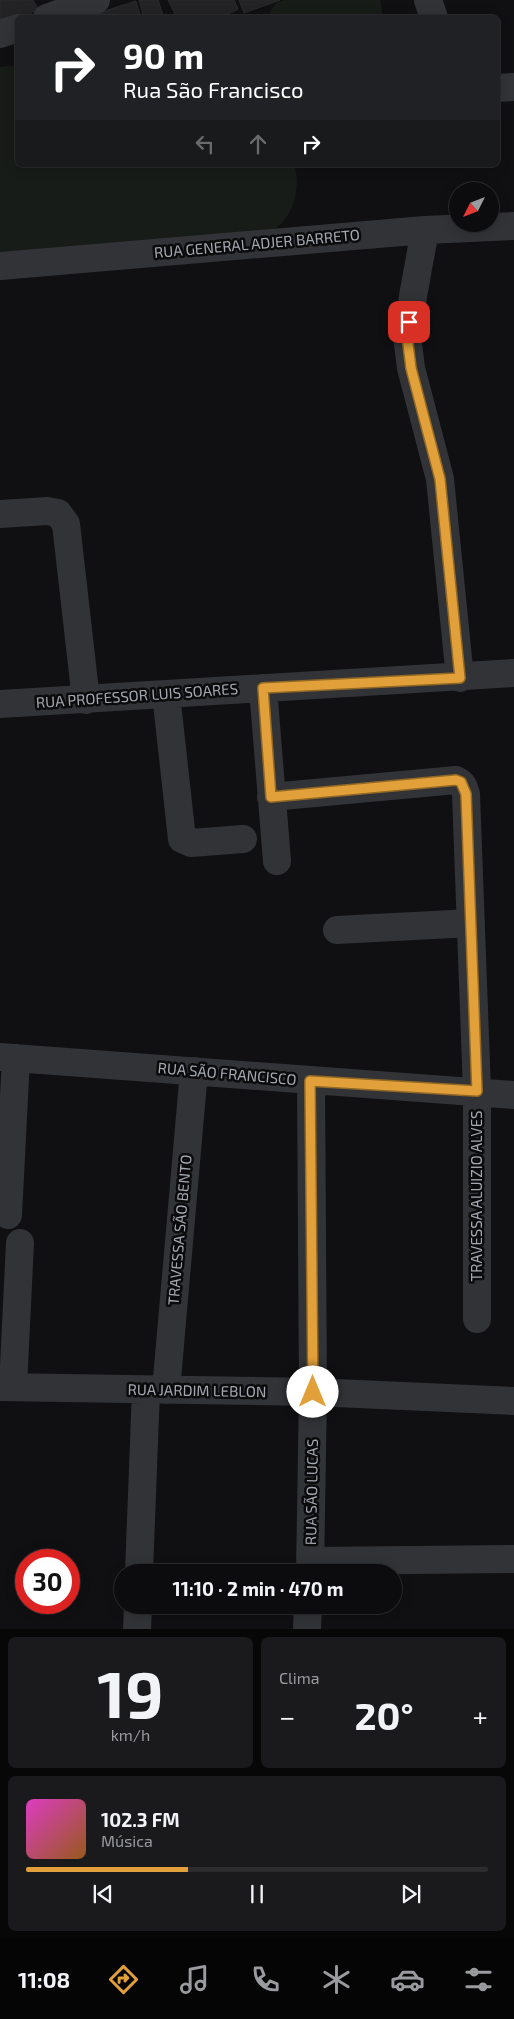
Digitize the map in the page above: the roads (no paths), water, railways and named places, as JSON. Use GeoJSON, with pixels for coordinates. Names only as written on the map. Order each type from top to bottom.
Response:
{"type":"FeatureCollection","features":[{"type":"Feature","properties":{"kind":"street"},"geometry":{"type":"LineString","coordinates":[[55,15],[96,0]]}},
{"type":"Feature","properties":{"kind":"street"},"geometry":{"type":"LineString","coordinates":[[428,0],[433,15]]}},
{"type":"Feature","properties":{"kind":"street"},"geometry":{"type":"LineString","coordinates":[[0,34],[15,29]]}},
{"type":"Feature","properties":{"kind":"street"},"geometry":{"type":"LineString","coordinates":[[500,88],[514,87]]}},
{"type":"Feature","properties":{"kind":"street","name":"RUA GENERAL ADJER BARRETO"},"geometry":{"type":"LineString","coordinates":[[0,266],[425,230],[514,226]]}},
{"type":"Feature","properties":{"kind":"street"},"geometry":{"type":"LineString","coordinates":[[425,230],[412,296],[408,344],[411,368],[440,479],[460,678]]}},
{"type":"Feature","properties":{"kind":"street"},"geometry":{"type":"LineString","coordinates":[[0,514],[47,511],[58,513],[66,524],[86,700]]}},
{"type":"Feature","properties":{"kind":"street","name":"RUA PROFESSOR LUIS SOARES"},"geometry":{"type":"LineString","coordinates":[[0,704],[460,678],[514,673]]}},
{"type":"Feature","properties":{"kind":"street"},"geometry":{"type":"LineString","coordinates":[[263,688],[277,861]]}},
{"type":"Feature","properties":{"kind":"street"},"geometry":{"type":"LineString","coordinates":[[166,694],[182,839],[191,843],[243,839]]}},
{"type":"Feature","properties":{"kind":"street","name":"TRAVESSA ALUIZIO ALVES"},"geometry":{"type":"LineString","coordinates":[[271,797],[456,780],[461,782],[466,794],[477,1091],[478,1319]]}},
{"type":"Feature","properties":{"kind":"street"},"geometry":{"type":"LineString","coordinates":[[338,930],[471,923]]}},
{"type":"Feature","properties":{"kind":"street"},"geometry":{"type":"LineString","coordinates":[[8,1058],[8,1215]]}},
{"type":"Feature","properties":{"kind":"street","name":"RUA SÃO FRANCISCO"},"geometry":{"type":"LineString","coordinates":[[8,1058],[194,1070],[310,1081],[514,1095]]}},
{"type":"Feature","properties":{"kind":"street","name":"TRAVESSA SÃO BENTO"},"geometry":{"type":"LineString","coordinates":[[140,1564],[156,1390],[194,1070]]}},
{"type":"Feature","properties":{"kind":"street","name":"RUA SÃO LUCAS"},"geometry":{"type":"LineString","coordinates":[[310,1081],[313,1392],[311,1564]]}},
{"type":"Feature","properties":{"kind":"street"},"geometry":{"type":"LineString","coordinates":[[6,1387],[20,1243]]}},
{"type":"Feature","properties":{"kind":"street","name":"RUA JARDIM LEBLON"},"geometry":{"type":"LineString","coordinates":[[6,1387],[313,1392],[514,1401]]}},
{"type":"Feature","properties":{"kind":"street"},"geometry":{"type":"LineString","coordinates":[[387,1564],[514,1559]]}},
{"type":"Feature","properties":{"kind":"street"},"geometry":{"type":"LineString","coordinates":[[137,1629],[138,1614]]}},
{"type":"Feature","properties":{"kind":"street"},"geometry":{"type":"LineString","coordinates":[[307,1629],[308,1614]]}}]}
